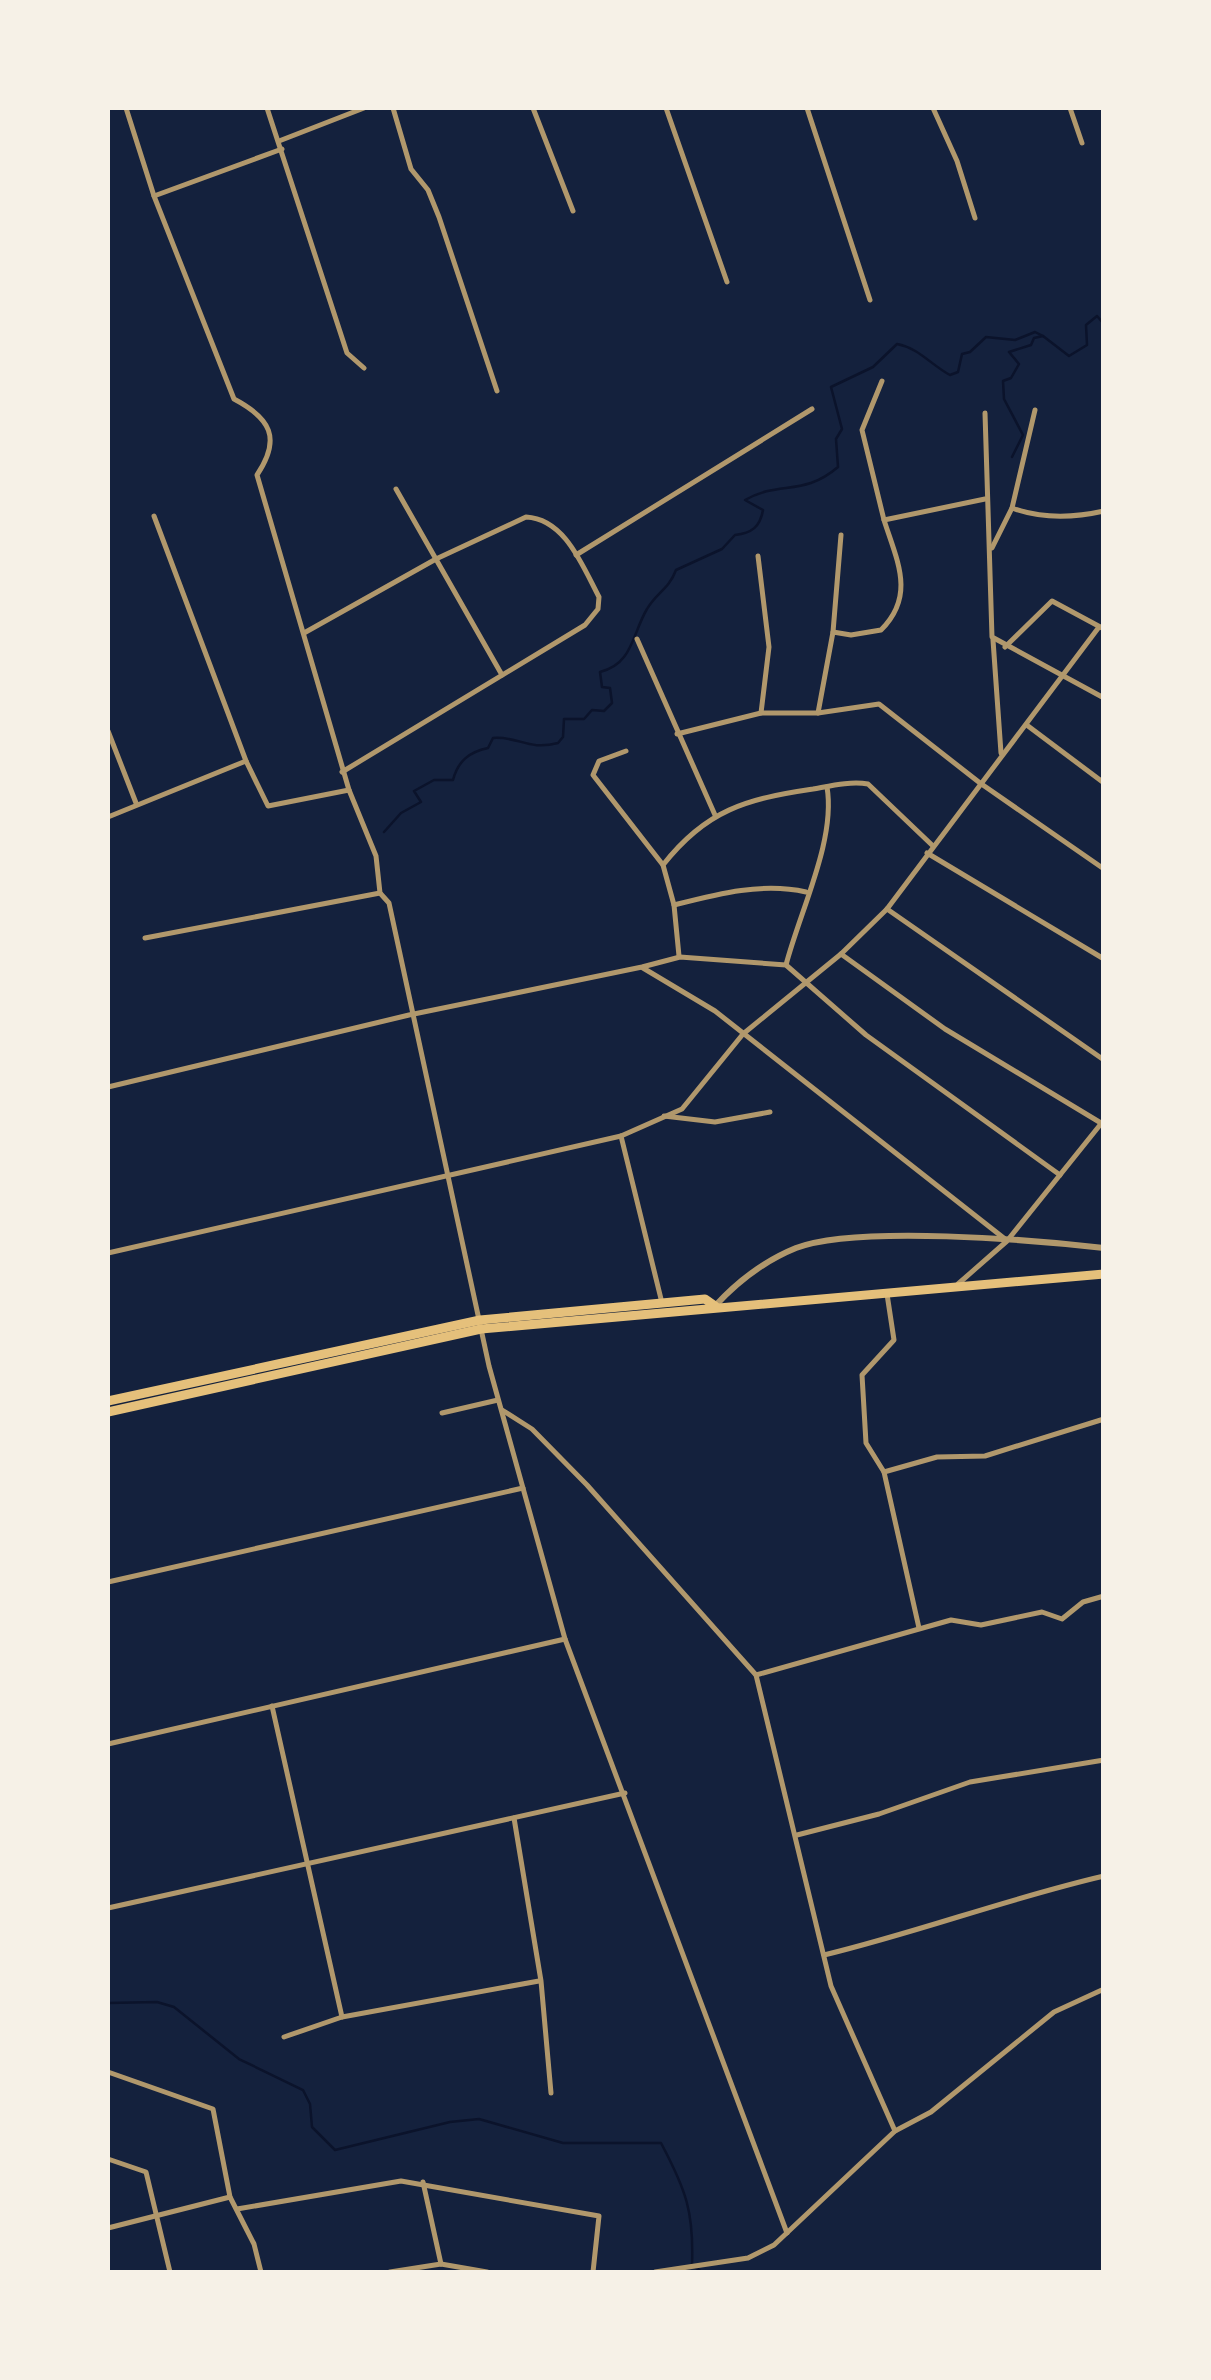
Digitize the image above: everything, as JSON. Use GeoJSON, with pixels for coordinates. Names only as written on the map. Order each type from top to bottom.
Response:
{"type":"FeatureCollection","features":[{"type":"Feature","properties":{"kind":"highway"},"geometry":{"type":"LineString","coordinates":[[108,1412],[481,1325],[684,1314],[715,1306],[1104,1274]]}},
{"type":"Feature","properties":{"kind":"highway"},"geometry":{"type":"LineString","coordinates":[[108,1401],[481,1325],[705,1299],[715,1306]]}},
{"type":"Feature","properties":{"kind":"street"},"geometry":{"type":"LineString","coordinates":[[126,108],[154,196],[234,399],[260,413],[270,434],[268,458],[257,475],[342,772],[376,856],[380,894],[389,903],[410,1015],[499,1404],[565,1639],[788,2233]]}},
{"type":"Feature","properties":{"kind":"street"},"geometry":{"type":"LineString","coordinates":[[267,108],[347,354],[364,368]]}},
{"type":"Feature","properties":{"kind":"street"},"geometry":{"type":"LineString","coordinates":[[279,141],[364,108]]}},
{"type":"Feature","properties":{"kind":"street"},"geometry":{"type":"LineString","coordinates":[[392,108],[411,168],[428,190],[440,217],[497,391]]}},
{"type":"Feature","properties":{"kind":"street"},"geometry":{"type":"LineString","coordinates":[[533,108],[573,211]]}},
{"type":"Feature","properties":{"kind":"street"},"geometry":{"type":"LineString","coordinates":[[666,108],[728,282]]}},
{"type":"Feature","properties":{"kind":"street"},"geometry":{"type":"LineString","coordinates":[[808,108],[870,300]]}},
{"type":"Feature","properties":{"kind":"street"},"geometry":{"type":"LineString","coordinates":[[933,108],[957,161],[975,218]]}},
{"type":"Feature","properties":{"kind":"street"},"geometry":{"type":"LineString","coordinates":[[1070,108],[1082,143]]}},
{"type":"Feature","properties":{"kind":"street"},"geometry":{"type":"LineString","coordinates":[[154,196],[282,150]]}},
{"type":"Feature","properties":{"kind":"street"},"geometry":{"type":"LineString","coordinates":[[833,632],[869,634],[881,630],[898,609],[903,582],[862,430],[882,381]]}},
{"type":"Feature","properties":{"kind":"street"},"geometry":{"type":"LineString","coordinates":[[576,555],[812,410]]}},
{"type":"Feature","properties":{"kind":"street"},"geometry":{"type":"LineString","coordinates":[[990,551],[1012,508],[1035,410]]}},
{"type":"Feature","properties":{"kind":"street"},"geometry":{"type":"LineString","coordinates":[[986,413],[984,499],[1002,755]]}},
{"type":"Feature","properties":{"kind":"street"},"geometry":{"type":"LineString","coordinates":[[396,489],[502,675]]}},
{"type":"Feature","properties":{"kind":"street"},"geometry":{"type":"LineString","coordinates":[[884,520],[984,499]]}},
{"type":"Feature","properties":{"kind":"street"},"geometry":{"type":"LineString","coordinates":[[1012,508],[1032,516],[1104,510]]}},
{"type":"Feature","properties":{"kind":"street"},"geometry":{"type":"LineString","coordinates":[[154,516],[246,762],[268,806],[349,790]]}},
{"type":"Feature","properties":{"kind":"street"},"geometry":{"type":"LineString","coordinates":[[304,634],[436,559],[526,517],[542,518],[556,526],[598,596],[598,609],[585,625],[342,772]]}},
{"type":"Feature","properties":{"kind":"street"},"geometry":{"type":"LineString","coordinates":[[818,713],[833,632],[841,535]]}},
{"type":"Feature","properties":{"kind":"street"},"geometry":{"type":"LineString","coordinates":[[758,556],[769,648],[761,713]]}},
{"type":"Feature","properties":{"kind":"street"},"geometry":{"type":"LineString","coordinates":[[108,1253],[621,1136],[682,1109],[743,1034],[802,981],[841,954],[887,908],[1101,628],[1052,601],[1005,646]]}},
{"type":"Feature","properties":{"kind":"street"},"geometry":{"type":"LineString","coordinates":[[992,637],[1104,698]]}},
{"type":"Feature","properties":{"kind":"street"},"geometry":{"type":"LineString","coordinates":[[637,639],[715,815]]}},
{"type":"Feature","properties":{"kind":"street"},"geometry":{"type":"LineString","coordinates":[[677,734],[761,713],[818,713],[879,704],[980,783],[1104,870]]}},
{"type":"Feature","properties":{"kind":"street"},"geometry":{"type":"LineString","coordinates":[[1028,726],[1104,783]]}},
{"type":"Feature","properties":{"kind":"street"},"geometry":{"type":"LineString","coordinates":[[108,731],[136,803]]}},
{"type":"Feature","properties":{"kind":"street"},"geometry":{"type":"LineString","coordinates":[[626,751],[604,757],[593,774],[663,866],[674,905],[680,958]]}},
{"type":"Feature","properties":{"kind":"street"},"geometry":{"type":"LineString","coordinates":[[108,817],[246,762]]}},
{"type":"Feature","properties":{"kind":"street"},"geometry":{"type":"LineString","coordinates":[[663,866],[715,815],[764,796],[827,787],[868,784],[933,846]]}},
{"type":"Feature","properties":{"kind":"street"},"geometry":{"type":"LineString","coordinates":[[786,965],[806,892],[825,844],[831,810],[827,787]]}},
{"type":"Feature","properties":{"kind":"street"},"geometry":{"type":"LineString","coordinates":[[926,854],[1104,960]]}},
{"type":"Feature","properties":{"kind":"street"},"geometry":{"type":"LineString","coordinates":[[674,905],[723,893],[782,886],[806,892]]}},
{"type":"Feature","properties":{"kind":"street"},"geometry":{"type":"LineString","coordinates":[[145,938],[380,894]]}},
{"type":"Feature","properties":{"kind":"street"},"geometry":{"type":"LineString","coordinates":[[887,908],[1104,1060]]}},
{"type":"Feature","properties":{"kind":"street"},"geometry":{"type":"LineString","coordinates":[[841,954],[945,1029],[1102,1121],[1007,1240],[956,1286]]}},
{"type":"Feature","properties":{"kind":"street"},"geometry":{"type":"LineString","coordinates":[[108,1088],[410,1015],[680,958],[786,965],[880,1046],[1060,1174]]}},
{"type":"Feature","properties":{"kind":"street"},"geometry":{"type":"LineString","coordinates":[[642,967],[692,994],[900,1152],[1007,1240]]}},
{"type":"Feature","properties":{"kind":"street"},"geometry":{"type":"LineString","coordinates":[[662,1116],[715,1122],[770,1112]]}},
{"type":"Feature","properties":{"kind":"street"},"geometry":{"type":"LineString","coordinates":[[621,1136],[662,1304]]}},
{"type":"Feature","properties":{"kind":"street"},"geometry":{"type":"LineString","coordinates":[[715,1306],[755,1269],[814,1242],[834,1238],[1007,1240],[1104,1248]]}},
{"type":"Feature","properties":{"kind":"street"},"geometry":{"type":"LineString","coordinates":[[886,1294],[894,1340],[862,1375],[866,1443],[884,1472],[919,1628]]}},
{"type":"Feature","properties":{"kind":"street"},"geometry":{"type":"LineString","coordinates":[[442,1413],[499,1404],[532,1429],[756,1675],[831,1986],[896,2131]]}},
{"type":"Feature","properties":{"kind":"street"},"geometry":{"type":"LineString","coordinates":[[884,1472],[937,1456],[985,1456],[1104,1419]]}},
{"type":"Feature","properties":{"kind":"street"},"geometry":{"type":"LineString","coordinates":[[108,1582],[523,1488]]}},
{"type":"Feature","properties":{"kind":"street"},"geometry":{"type":"LineString","coordinates":[[756,1675],[950,1620],[982,1624],[1042,1612],[1062,1620],[1083,1602],[1104,1596]]}},
{"type":"Feature","properties":{"kind":"street"},"geometry":{"type":"LineString","coordinates":[[108,1744],[565,1639]]}},
{"type":"Feature","properties":{"kind":"street"},"geometry":{"type":"LineString","coordinates":[[272,1706],[342,2017]]}},
{"type":"Feature","properties":{"kind":"street"},"geometry":{"type":"LineString","coordinates":[[796,1836],[880,1814],[970,1782],[1104,1760]]}},
{"type":"Feature","properties":{"kind":"street"},"geometry":{"type":"LineString","coordinates":[[108,1908],[626,1793]]}},
{"type":"Feature","properties":{"kind":"street"},"geometry":{"type":"LineString","coordinates":[[514,1818],[541,1981],[551,2093]]}},
{"type":"Feature","properties":{"kind":"street"},"geometry":{"type":"LineString","coordinates":[[824,1955],[938,1925],[1020,1895],[1104,1876]]}},
{"type":"Feature","properties":{"kind":"street"},"geometry":{"type":"LineString","coordinates":[[284,2037],[342,2017],[541,1981]]}},
{"type":"Feature","properties":{"kind":"street"},"geometry":{"type":"LineString","coordinates":[[655,2272],[748,2258],[788,2233],[896,2131],[930,2112],[1054,2012],[1104,1989]]}},
{"type":"Feature","properties":{"kind":"street"},"geometry":{"type":"LineString","coordinates":[[108,2072],[213,2109],[230,2197],[261,2272]]}},
{"type":"Feature","properties":{"kind":"street"},"geometry":{"type":"LineString","coordinates":[[108,2158],[146,2172],[170,2272]]}},
{"type":"Feature","properties":{"kind":"street"},"geometry":{"type":"LineString","coordinates":[[237,2208],[401,2180],[423,2182],[596,2214],[601,2219],[593,2272]]}},
{"type":"Feature","properties":{"kind":"street"},"geometry":{"type":"LineString","coordinates":[[423,2182],[441,2264]]}},
{"type":"Feature","properties":{"kind":"street"},"geometry":{"type":"LineString","coordinates":[[108,2228],[230,2197]]}},
{"type":"Feature","properties":{"kind":"street"},"geometry":{"type":"LineString","coordinates":[[395,2272],[441,2264],[486,2272]]}},
{"type":"Feature","properties":{"kind":"waterway"},"geometry":{"type":"LineString","coordinates":[[1012,457],[1023,435],[1004,399],[1003,381],[1011,378],[1019,364],[1009,352],[1031,345],[1034,338],[1043,336],[1069,356],[1087,345],[1086,325],[1097,316],[1104,324]]}},
{"type":"Feature","properties":{"kind":"waterway"},"geometry":{"type":"LineString","coordinates":[[384,832],[401,813],[421,802],[414,791],[434,780],[453,780],[465,758],[488,748],[493,738],[539,745],[558,743],[563,737],[564,719],[584,719],[592,710],[604,711],[612,703],[610,688],[602,687],[600,672],[625,655],[647,609],[676,570],[722,549],[735,535],[754,528],[763,510],[745,500],[814,482],[838,467],[836,439],[842,429],[831,387],[873,367],[897,344],[950,375],[958,372],[962,354],[986,337],[1015,340],[1035,332],[1043,336]]}},
{"type":"Feature","properties":{"kind":"waterway"},"geometry":{"type":"LineString","coordinates":[[108,2003],[157,2002],[174,2007],[239,2059],[303,2090],[310,2104],[312,2127],[335,2150],[450,2122],[479,2119],[563,2143],[661,2143],[687,2202],[692,2265],[702,2272]]}}]}
